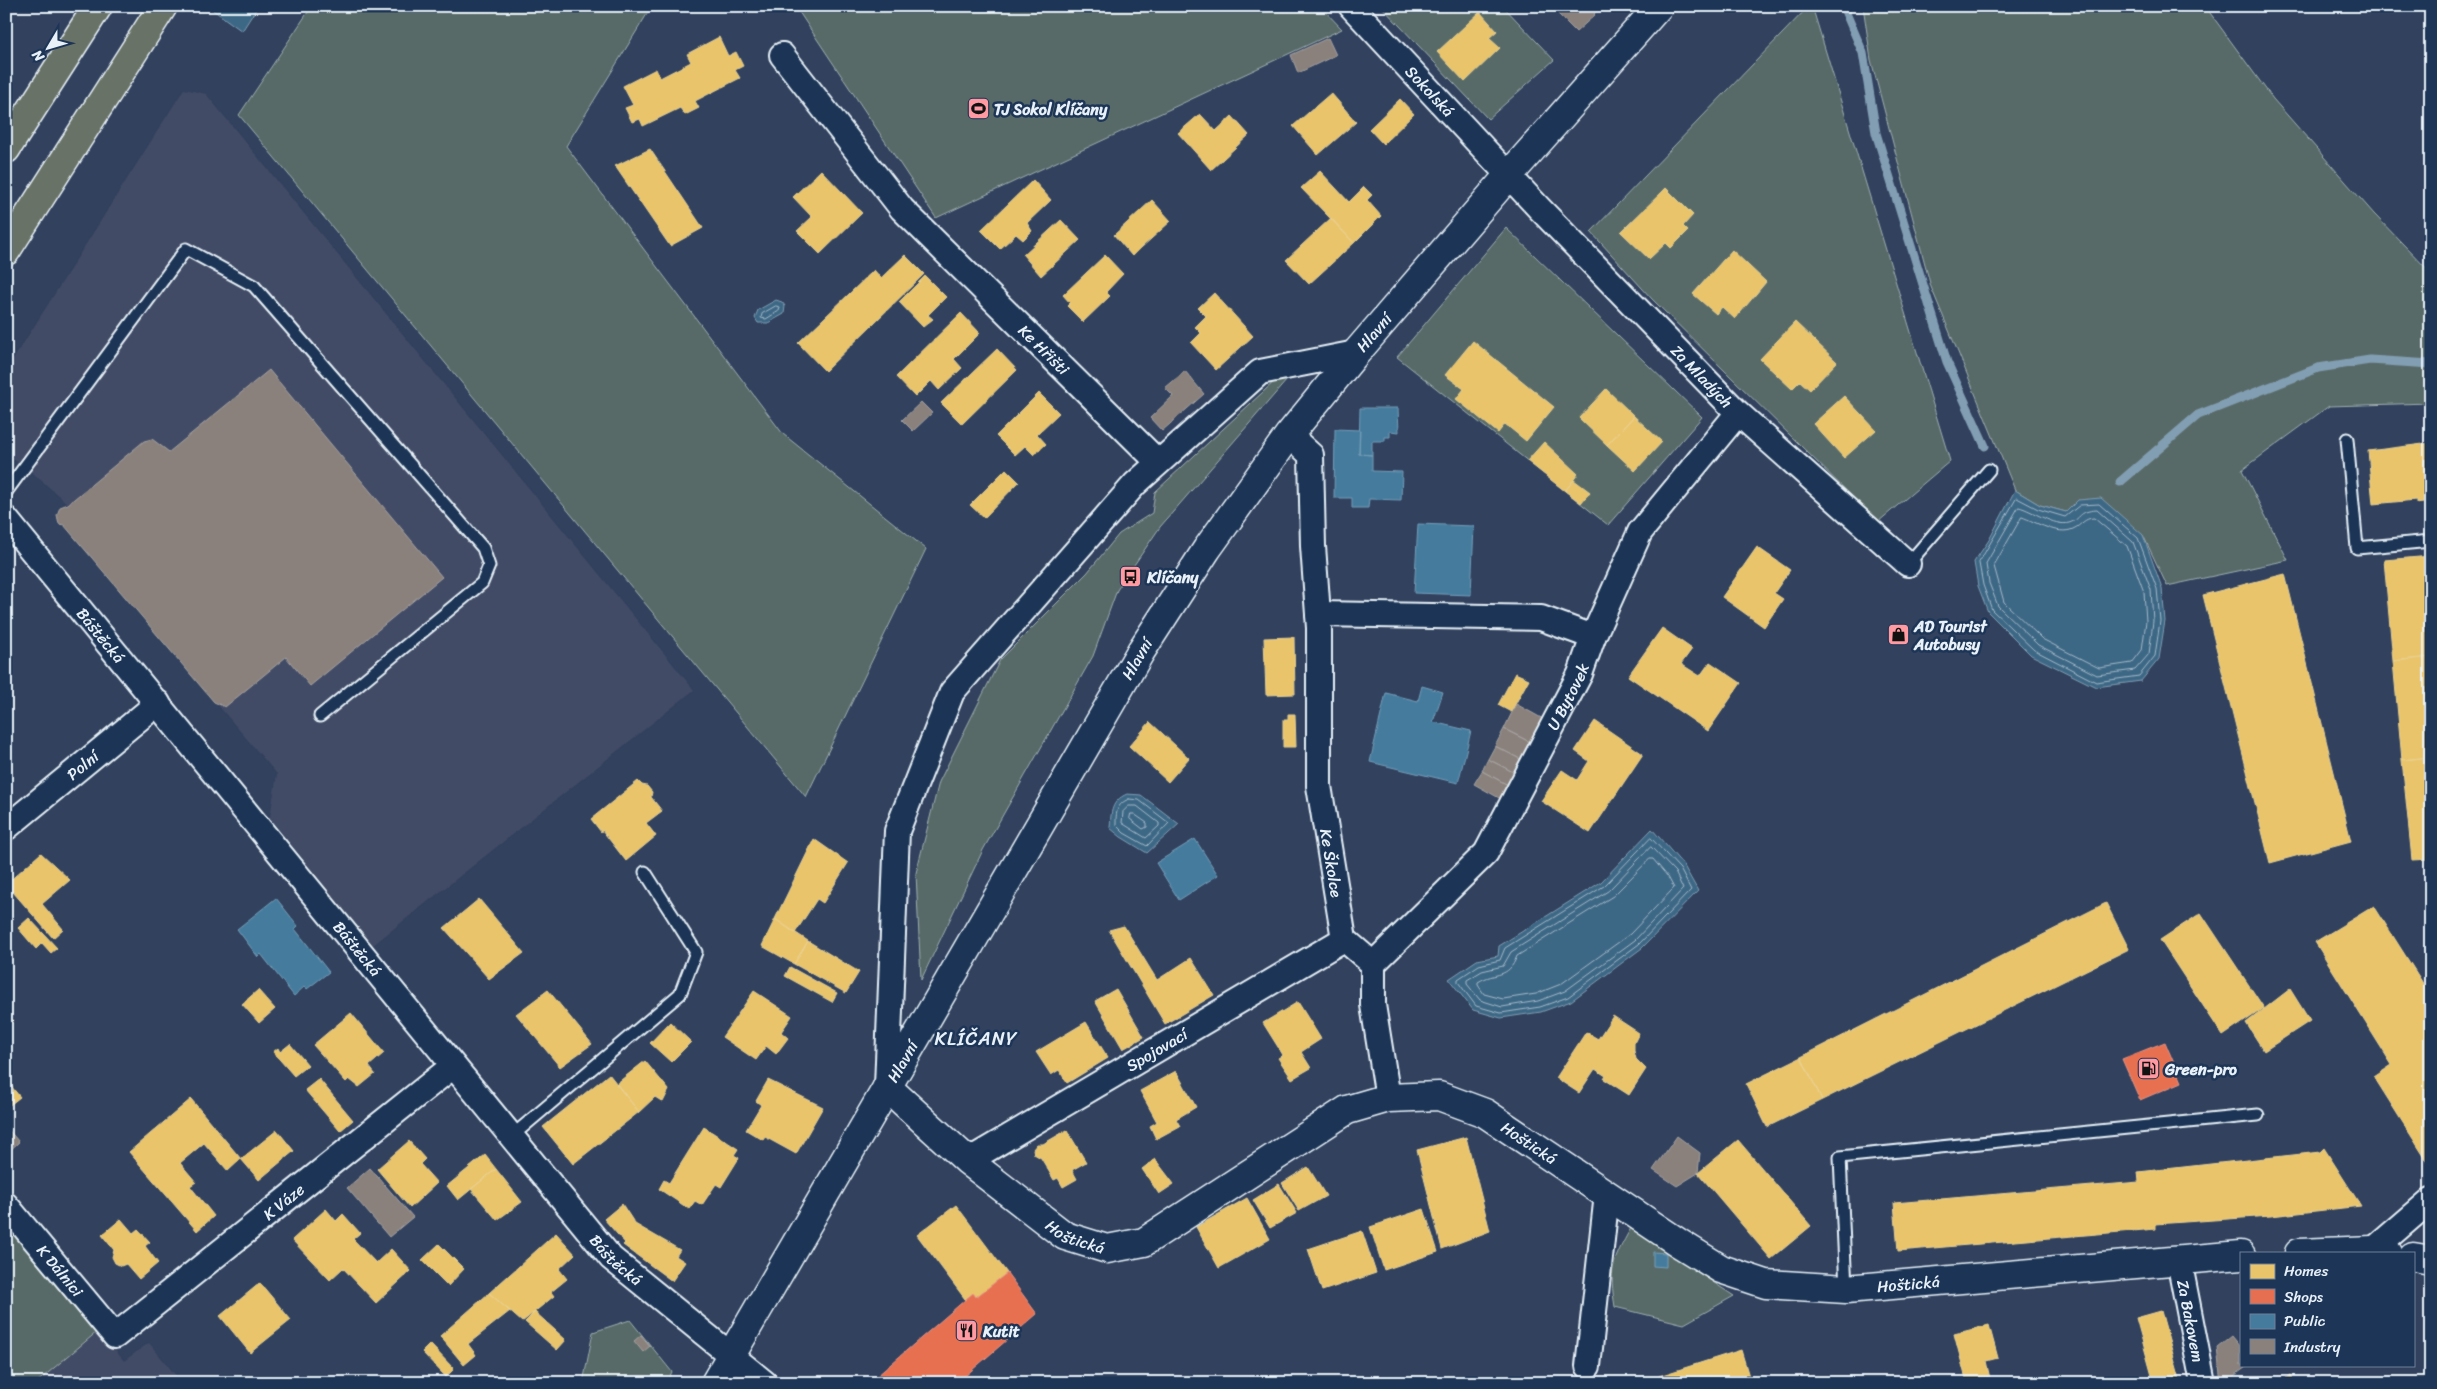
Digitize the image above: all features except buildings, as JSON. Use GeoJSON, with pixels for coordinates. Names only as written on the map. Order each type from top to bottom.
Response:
{"type":"FeatureCollection","features":[{"type":"Feature","properties":{"kind":"highway"},"geometry":{"type":"LineString","coordinates":[[6,149],[98,6]]}},
{"type":"Feature","properties":{"kind":"highway"},"geometry":{"type":"LineString","coordinates":[[6,251],[163,6]]}},
{"type":"Feature","properties":{"kind":"main road","name":"Hlavní"},"geometry":{"type":"LineString","coordinates":[[715,1383],[1141,651],[1207,549],[1289,435],[1356,353],[1658,6]]}},
{"type":"Feature","properties":{"kind":"main road","name":"Hoštická"},"geometry":{"type":"LineString","coordinates":[[887,1087],[968,1161],[1065,1236],[1107,1249],[1144,1242],[1347,1110],[1388,1098],[1439,1096],[1486,1113],[1679,1243],[1720,1268],[1766,1284],[1846,1288],[2240,1255]]}},
{"type":"Feature","properties":{"kind":"main road"},"geometry":{"type":"LineString","coordinates":[[2340,1252],[2380,1251]]}},
{"type":"Feature","properties":{"kind":"main road"},"geometry":{"type":"LineString","coordinates":[[2414,1257],[2431,1260]]}},
{"type":"Feature","properties":{"kind":"street","name":"Sokolská"},"geometry":{"type":"LineString","coordinates":[[1351,6],[1509,175]]}},
{"type":"Feature","properties":{"kind":"street","name":"Ke Hřišti"},"geometry":{"type":"LineString","coordinates":[[782,55],[902,209],[1158,462]]}},
{"type":"Feature","properties":{"kind":"street","name":"Za Mladých"},"geometry":{"type":"LineString","coordinates":[[1509,175],[1738,413],[1908,564]]}},
{"type":"Feature","properties":{"kind":"street"},"geometry":{"type":"LineString","coordinates":[[887,1087],[896,831],[952,692],[1135,484],[1260,372],[1356,353]]}},
{"type":"Feature","properties":{"kind":"street","name":"U Bytovek"},"geometry":{"type":"LineString","coordinates":[[1373,964],[1486,853],[1580,674],[1593,637],[1640,532],[1738,413]]}},
{"type":"Feature","properties":{"kind":"street","name":"Ke Školce"},"geometry":{"type":"LineString","coordinates":[[1289,435],[1311,455],[1313,546],[1318,614],[1318,786],[1344,939]]}},
{"type":"Feature","properties":{"kind":"street","name":"Báštěcká"},"geometry":{"type":"LineString","coordinates":[[6,519],[611,1258],[730,1356]]}},
{"type":"Feature","properties":{"kind":"street"},"geometry":{"type":"LineString","coordinates":[[1318,614],[1541,618],[1593,637]]}},
{"type":"Feature","properties":{"kind":"street","name":"Polní"},"geometry":{"type":"LineString","coordinates":[[6,828],[158,703]]}},
{"type":"Feature","properties":{"kind":"street"},"geometry":{"type":"LineString","coordinates":[[1344,939],[1373,964],[1373,1005],[1388,1098]]}},
{"type":"Feature","properties":{"kind":"street","name":"Spojovací"},"geometry":{"type":"LineString","coordinates":[[968,1161],[1344,939]]}},
{"type":"Feature","properties":{"kind":"street","name":"K Váze"},"geometry":{"type":"LineString","coordinates":[[114,1336],[453,1066]]}},
{"type":"Feature","properties":{"kind":"street"},"geometry":{"type":"LineString","coordinates":[[1588,1366],[1607,1194]]}},
{"type":"Feature","properties":{"kind":"street"},"geometry":{"type":"LineString","coordinates":[[2380,1251],[2431,1200]]}},
{"type":"Feature","properties":{"kind":"street","name":"K Dálnici"},"geometry":{"type":"LineString","coordinates":[[6,1205],[114,1336]]}},
{"type":"Feature","properties":{"kind":"street","name":"Za Bakovem"},"geometry":{"type":"LineString","coordinates":[[2179,1260],[2203,1383]]}},
{"type":"Feature","properties":{"kind":"street"},"geometry":{"type":"LineString","coordinates":[[730,1356],[765,1383]]}},
{"type":"Feature","properties":{"kind":"lane"},"geometry":{"type":"LineString","coordinates":[[6,492],[186,249],[254,286],[484,548],[488,566],[482,583],[320,716]]}},
{"type":"Feature","properties":{"kind":"lane"},"geometry":{"type":"LineString","coordinates":[[2347,439],[2357,548],[2431,541]]}},
{"type":"Feature","properties":{"kind":"lane"},"geometry":{"type":"LineString","coordinates":[[1908,564],[1989,470]]}},
{"type":"Feature","properties":{"kind":"lane"},"geometry":{"type":"LineString","coordinates":[[512,1136],[680,994],[696,952],[645,872]]}},
{"type":"Feature","properties":{"kind":"lane"},"geometry":{"type":"LineString","coordinates":[[1846,1288],[1840,1157],[2258,1115]]}},
{"type":"Feature","properties":{"kind":"shaded area"},"geometry":{"type":"Polygon","coordinates":[[[312,6],[652,6],[566,146],[783,434],[926,549],[806,797],[239,115],[312,6]]]}},
{"type":"Feature","properties":{"kind":"shaded area"},"geometry":{"type":"Polygon","coordinates":[[[795,6],[1310,6],[1315,11],[1322,8],[1342,29],[936,218],[795,6]]]}},
{"type":"Feature","properties":{"kind":"shaded area"},"geometry":{"type":"Polygon","coordinates":[[[1381,6],[1503,6],[1554,60],[1488,119],[1381,6]]]}},
{"type":"Feature","properties":{"kind":"shaded area"},"geometry":{"type":"Polygon","coordinates":[[[1809,6],[1812,6],[1950,461],[1878,522],[1652,299],[1591,232],[1809,6]]]}},
{"type":"Feature","properties":{"kind":"shaded area"},"geometry":{"type":"Polygon","coordinates":[[[1863,6],[2205,6],[2273,99],[2374,214],[2431,273],[2431,403],[2329,406],[2242,470],[2288,560],[2167,586],[2143,535],[2078,500],[2066,512],[2040,505],[2015,490],[1931,287],[1871,60],[1863,6]]]}},
{"type":"Feature","properties":{"kind":"shaded area"},"geometry":{"type":"Polygon","coordinates":[[[184,89],[206,94],[694,690],[373,945],[270,818],[277,774],[64,525],[59,524],[57,515],[60,507],[68,504],[33,473],[6,454],[6,371],[184,89]]]}},
{"type":"Feature","properties":{"kind":"shaded area"},"geometry":{"type":"Polygon","coordinates":[[[1506,228],[1702,417],[1608,525],[1397,357],[1506,228]]]}},
{"type":"Feature","properties":{"kind":"shaded area"},"geometry":{"type":"Polygon","coordinates":[[[1277,379],[1287,380],[1160,527],[1117,590],[1093,656],[983,850],[921,980],[916,873],[939,782],[1000,660],[1087,573],[1119,534],[1152,513],[1155,492],[1277,379]]]}},
{"type":"Feature","properties":{"kind":"shaded area"},"geometry":{"type":"Polygon","coordinates":[[[6,1222],[124,1361],[149,1343],[182,1383],[6,1383],[6,1222]]]}},
{"type":"Feature","properties":{"kind":"shaded area"},"geometry":{"type":"Polygon","coordinates":[[[6,1222],[98,1331],[36,1383],[6,1383],[6,1222]]]}},
{"type":"Feature","properties":{"kind":"shaded area"},"geometry":{"type":"Polygon","coordinates":[[[1631,1228],[1734,1296],[1684,1324],[1615,1307],[1612,1274],[1616,1258],[1631,1228]]]}},
{"type":"Feature","properties":{"kind":"shaded area"},"geometry":{"type":"Polygon","coordinates":[[[630,1320],[672,1372],[666,1383],[583,1383],[593,1332],[630,1320]]]}},
{"type":"Feature","properties":{"kind":"water"},"geometry":{"type":"Polygon","coordinates":[[[215,6],[258,6],[242,31],[213,10],[215,6]]]}},
{"type":"Feature","properties":{"kind":"water"},"geometry":{"type":"Polygon","coordinates":[[[776,300],[782,302],[785,306],[784,314],[768,323],[758,323],[755,318],[758,310],[776,300]]]}},
{"type":"Feature","properties":{"kind":"water"},"geometry":{"type":"Polygon","coordinates":[[[2015,490],[2040,505],[2066,512],[2078,500],[2101,498],[2143,535],[2162,588],[2165,621],[2159,659],[2141,681],[2096,687],[2031,655],[1988,612],[1978,586],[1974,562],[1989,540],[2015,490]]]}},
{"type":"Feature","properties":{"kind":"water"},"geometry":{"type":"Polygon","coordinates":[[[1127,794],[1141,795],[1179,824],[1147,853],[1110,828],[1115,804],[1127,794]]]}},
{"type":"Feature","properties":{"kind":"water"},"geometry":{"type":"Polygon","coordinates":[[[1652,829],[1684,866],[1698,891],[1642,948],[1571,1001],[1541,1012],[1501,1018],[1473,1010],[1449,979],[1477,960],[1498,956],[1499,946],[1601,882],[1652,829]]]}},
{"type":"Feature","properties":{"kind":"waterway"},"geometry":{"type":"LineString","coordinates":[[1843,6],[1863,53],[1876,133],[1947,362],[1985,446]]}},
{"type":"Feature","properties":{"kind":"waterway"},"geometry":{"type":"LineString","coordinates":[[2120,482],[2198,415],[2318,368],[2370,360],[2431,364]]}},
{"type":"Feature","properties":{"kind":"place","name":"TJ Sokol Klíčany"},"geometry":{"type":"Point","coordinates":[978,109]}},
{"type":"Feature","properties":{"kind":"place","name":"Klíčany"},"geometry":{"type":"Point","coordinates":[1131,577]}},
{"type":"Feature","properties":{"kind":"place","name":"AD Tourist Autobusy"},"geometry":{"type":"Point","coordinates":[1898,635]}},
{"type":"Feature","properties":{"kind":"place","name":"Green-pro"},"geometry":{"type":"Point","coordinates":[2149,1069]}},
{"type":"Feature","properties":{"kind":"place","name":"Kutit"},"geometry":{"type":"Point","coordinates":[967,1331]}},
{"type":"Feature","properties":{"kind":"district","name":"KLÍČANY"},"geometry":{"type":"Point","coordinates":[976,1038]}}]}
